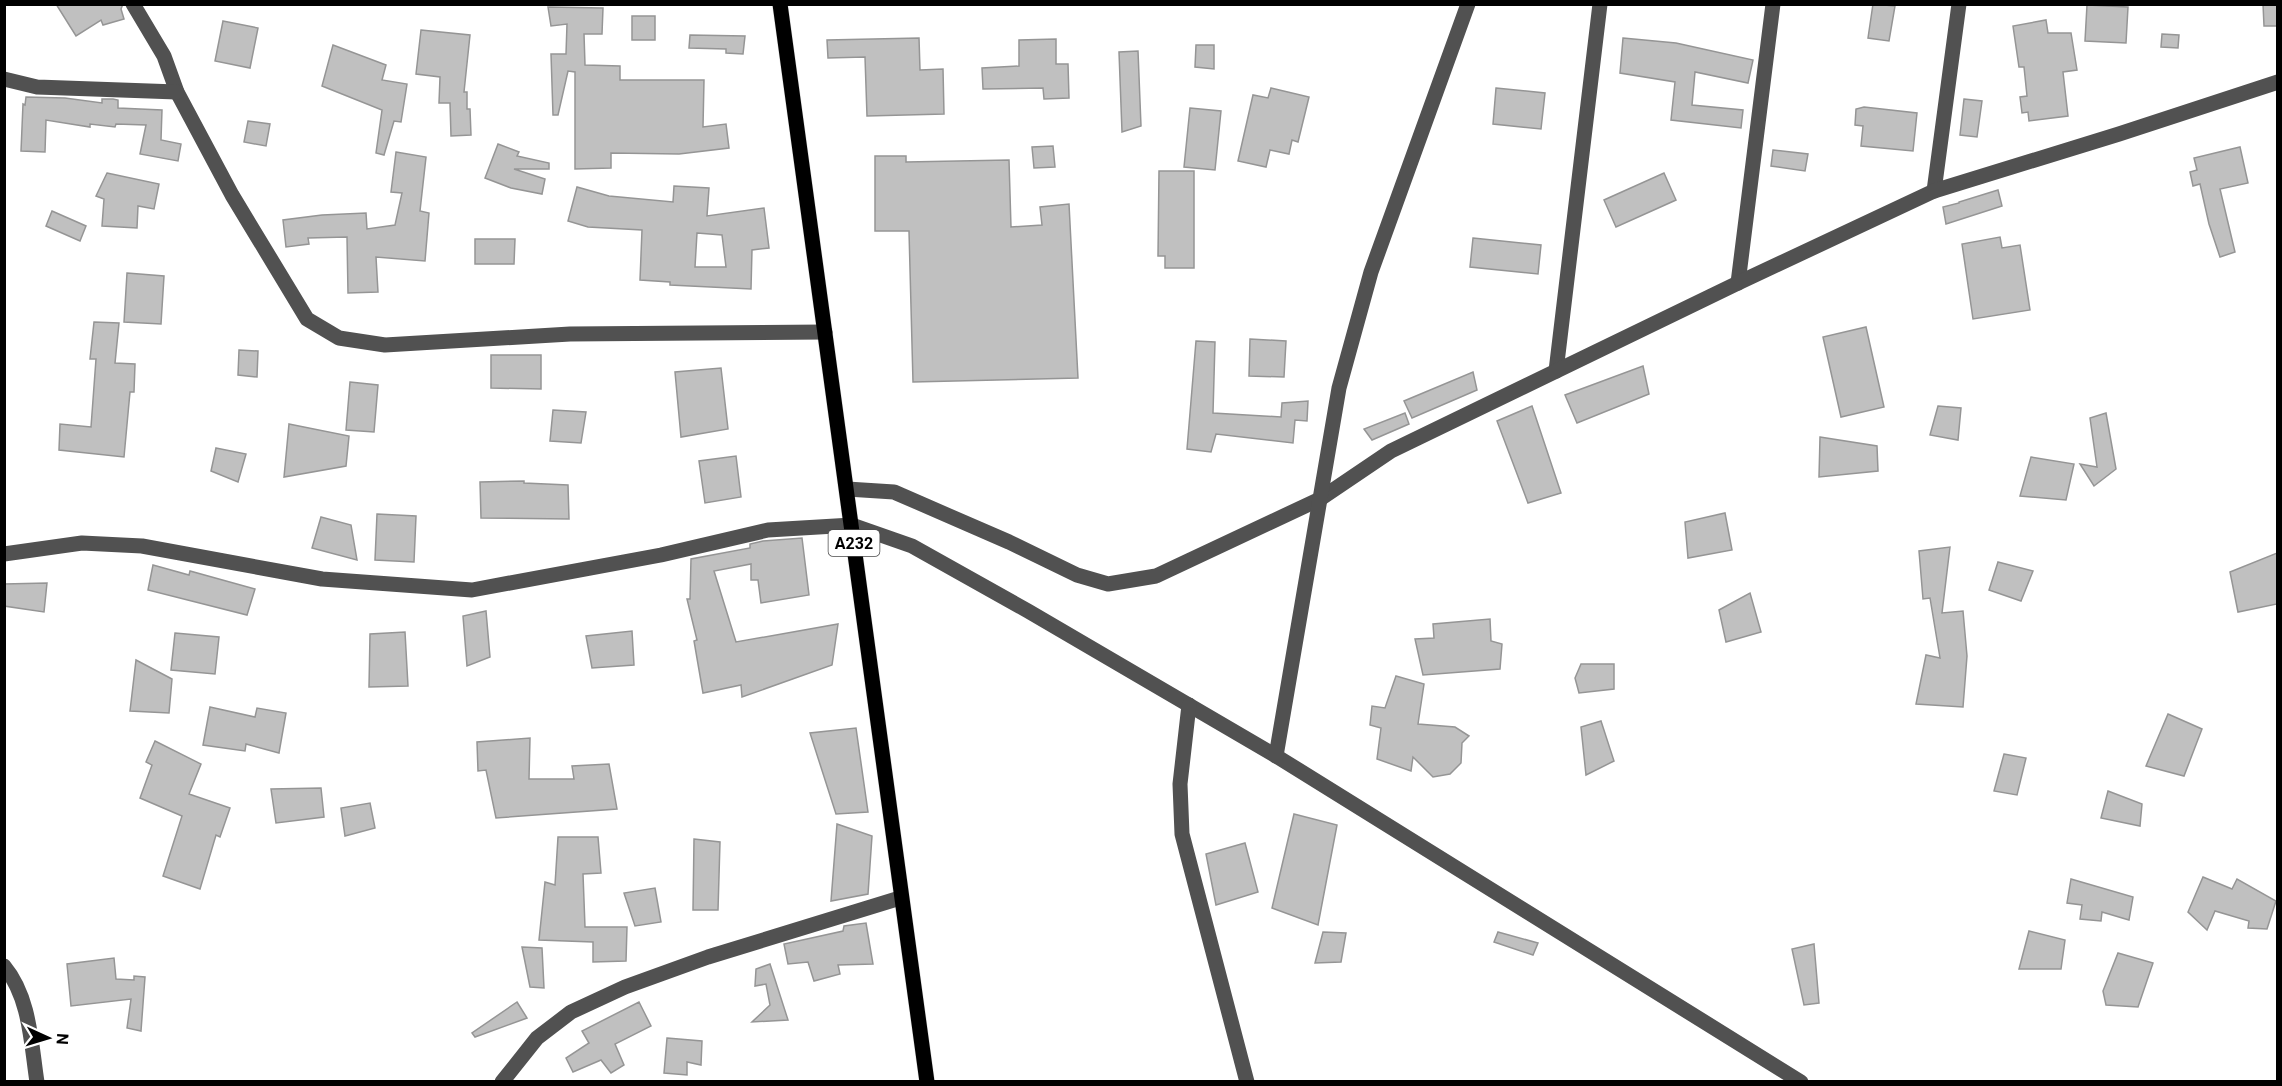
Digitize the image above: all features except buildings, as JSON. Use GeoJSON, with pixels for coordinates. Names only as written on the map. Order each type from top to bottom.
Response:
{"type":"FeatureCollection","features":[{"type":"Feature","properties":{"kind":"main road","name":"A232"},"geometry":{"type":"LineString","coordinates":[[780,4],[852,525],[900,898],[927,1082]]}},
{"type":"Feature","properties":{"kind":"street"},"geometry":{"type":"LineString","coordinates":[[133,4],[164,56],[177,92],[232,195],[307,319],[339,338],[385,345],[570,334],[825,332]]}},
{"type":"Feature","properties":{"kind":"street"},"geometry":{"type":"LineString","coordinates":[[1276,756],[1339,388],[1371,272],[1468,4]]}},
{"type":"Feature","properties":{"kind":"street"},"geometry":{"type":"LineString","coordinates":[[1556,371],[1600,4]]}},
{"type":"Feature","properties":{"kind":"street"},"geometry":{"type":"LineString","coordinates":[[1738,283],[1773,4]]}},
{"type":"Feature","properties":{"kind":"street"},"geometry":{"type":"LineString","coordinates":[[1934,191],[1959,4]]}},
{"type":"Feature","properties":{"kind":"street"},"geometry":{"type":"LineString","coordinates":[[4,79],[37,87],[177,92]]}},
{"type":"Feature","properties":{"kind":"street"},"geometry":{"type":"LineString","coordinates":[[847,489],[894,492],[1009,542],[1077,575],[1108,584],[1156,576],[1320,499],[1391,451],[1934,191],[2277,82]]}},
{"type":"Feature","properties":{"kind":"street"},"geometry":{"type":"LineString","coordinates":[[4,554],[82,543],[142,546],[322,579],[472,590],[661,555],[768,530],[852,525],[912,546],[1276,756],[1801,1082]]}},
{"type":"Feature","properties":{"kind":"street"},"geometry":{"type":"LineString","coordinates":[[1188,705],[1180,784],[1182,834],[1248,1082]]}},
{"type":"Feature","properties":{"kind":"street"},"geometry":{"type":"LineString","coordinates":[[502,1082],[537,1038],[571,1012],[625,987],[708,957],[900,898]]}},
{"type":"Feature","properties":{"kind":"street"},"geometry":{"type":"LineString","coordinates":[[4,966],[10,973],[25,1006],[37,1082]]}}]}
